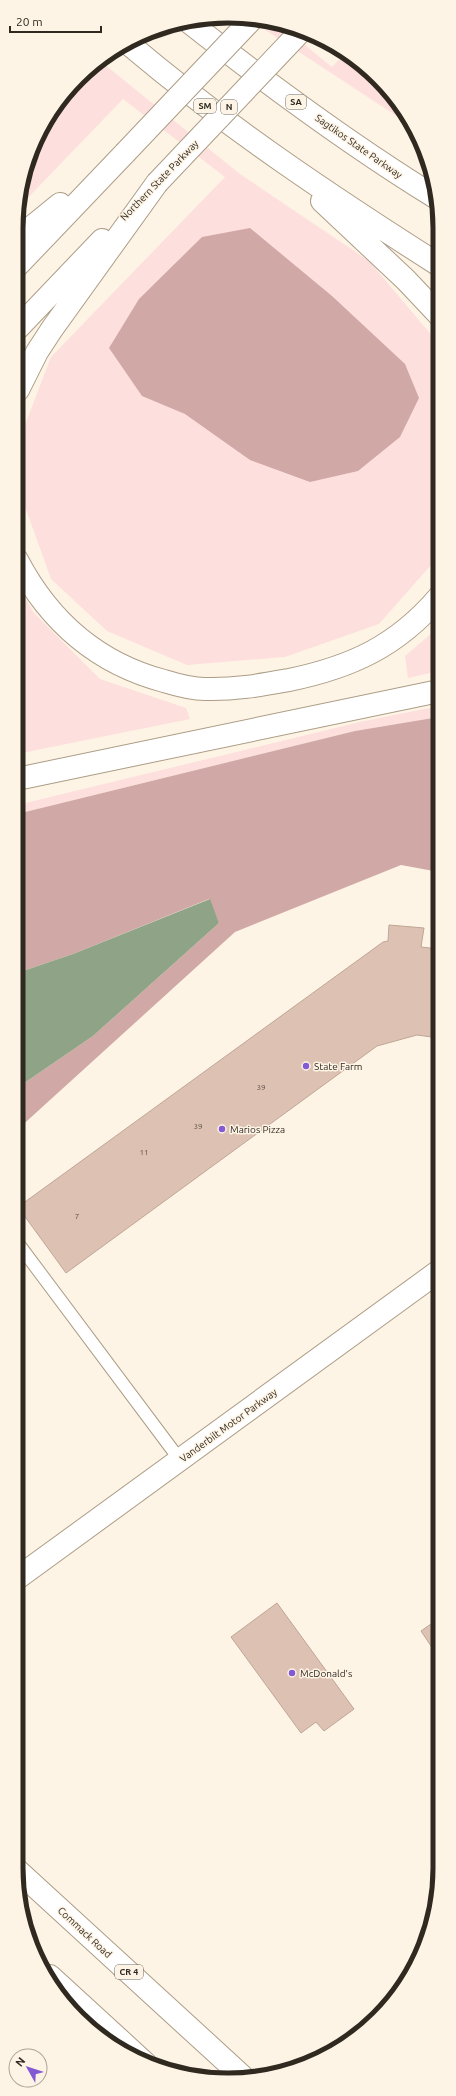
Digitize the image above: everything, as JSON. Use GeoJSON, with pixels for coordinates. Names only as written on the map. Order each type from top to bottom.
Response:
{"type":"FeatureCollection","features":[{"type":"Feature","properties":{"kind":"main road"},"geometry":{"type":"LineString","coordinates":[[23,260],[247,24]]}},
{"type":"Feature","properties":{"kind":"main road","name":"Sagtikos State Parkway"},"geometry":{"type":"LineString","coordinates":[[194,26],[250,70],[430,194]]}},
{"type":"Feature","properties":{"kind":"main road","name":"Northern State Parkway"},"geometry":{"type":"LineString","coordinates":[[23,323],[298,36]]}},
{"type":"Feature","properties":{"kind":"main road","name":"SM"},"geometry":{"type":"LineString","coordinates":[[133,48],[203,105],[270,153]]}},
{"type":"Feature","properties":{"kind":"main road"},"geometry":{"type":"LineString","coordinates":[[23,234],[125,153]]}},
{"type":"Feature","properties":{"kind":"main road"},"geometry":{"type":"LineString","coordinates":[[270,153],[367,219],[433,261]]}},
{"type":"Feature","properties":{"kind":"main road"},"geometry":{"type":"LineString","coordinates":[[270,153],[406,280],[433,309]]}},
{"type":"Feature","properties":{"kind":"main road"},"geometry":{"type":"LineString","coordinates":[[405,178],[429,189]]}},
{"type":"Feature","properties":{"kind":"main road"},"geometry":{"type":"LineString","coordinates":[[23,380],[48,334],[157,183]]}},
{"type":"Feature","properties":{"kind":"main road"},"geometry":{"type":"LineString","coordinates":[[23,570],[36,592],[51,612],[67,628],[104,657],[153,678],[204,689],[256,686],[308,676],[360,659],[404,632],[424,615],[433,604]]}},
{"type":"Feature","properties":{"kind":"main road"},"geometry":{"type":"LineString","coordinates":[[23,778],[433,692]]}},
{"type":"Feature","properties":{"kind":"main road","name":"Vanderbilt Motor Parkway"},"geometry":{"type":"LineString","coordinates":[[23,1574],[433,1275]]}},
{"type":"Feature","properties":{"kind":"main road","name":"Commack Road"},"geometry":{"type":"LineString","coordinates":[[23,1875],[239,2073]]}},
{"type":"Feature","properties":{"kind":"main road"},"geometry":{"type":"LineString","coordinates":[[60,1985],[128,2048]]}},
{"type":"Feature","properties":{"kind":"lane"},"geometry":{"type":"LineString","coordinates":[[23,1250],[180,1460]]}},
{"type":"Feature","properties":{"kind":"shaded area"},"geometry":{"type":"Polygon","coordinates":[[[259,26],[287,32],[332,67],[341,57],[353,65],[373,83],[391,103],[401,119],[259,26]]]}},
{"type":"Feature","properties":{"kind":"shaded area"},"geometry":{"type":"Polygon","coordinates":[[[104,64],[240,174],[369,261],[433,337],[433,563],[379,624],[285,657],[187,665],[107,631],[51,579],[23,501],[23,430],[51,357],[225,177],[123,99],[25,201],[34,162],[50,125],[65,103],[83,83],[104,64]]]}},
{"type":"Feature","properties":{"kind":"shaded area"},"geometry":{"type":"Polygon","coordinates":[[[250,228],[332,296],[405,364],[419,398],[400,437],[358,471],[310,482],[250,460],[185,414],[142,396],[109,348],[139,299],[202,237],[250,228]]]}},
{"type":"Feature","properties":{"kind":"shaded area"},"geometry":{"type":"Polygon","coordinates":[[[23,593],[33,612],[100,679],[186,708],[190,719],[23,753],[23,593]]]}},
{"type":"Feature","properties":{"kind":"shaded area"},"geometry":{"type":"Polygon","coordinates":[[[433,632],[433,672],[408,678],[405,656],[433,632]]]}},
{"type":"Feature","properties":{"kind":"shaded area"},"geometry":{"type":"Polygon","coordinates":[[[433,707],[433,718],[355,731],[23,813],[23,804],[360,722],[433,707]]]}},
{"type":"Feature","properties":{"kind":"shaded area"},"geometry":{"type":"Polygon","coordinates":[[[433,718],[433,871],[401,865],[235,932],[23,1125],[23,1084],[93,1036],[219,923],[209,899],[73,954],[23,971],[23,813],[355,731],[433,718]]]}},
{"type":"Feature","properties":{"kind":"shaded area"},"geometry":{"type":"Polygon","coordinates":[[[210,899],[219,923],[93,1036],[23,1084],[23,971],[73,954],[210,899]]]}},
{"type":"Feature","properties":{"kind":"building"},"geometry":{"type":"Polygon","coordinates":[[[389,925],[424,928],[421,947],[433,948],[433,1037],[417,1035],[377,1046],[66,1273],[23,1214],[23,1203],[383,942],[388,941],[389,925]]]}},
{"type":"Feature","properties":{"kind":"building","name":"McDonald's"},"geometry":{"type":"Polygon","coordinates":[[[277,1603],[354,1709],[324,1731],[316,1722],[301,1733],[231,1637],[277,1603]]]}},
{"type":"Feature","properties":{"kind":"building"},"geometry":{"type":"Polygon","coordinates":[[[433,1623],[433,1649],[421,1631],[433,1623]]]}},
{"type":"Feature","properties":{"kind":"place","name":"State Farm"},"geometry":{"type":"Point","coordinates":[306,1066]}},
{"type":"Feature","properties":{"kind":"place","name":"Marios Pizza"},"geometry":{"type":"Point","coordinates":[222,1129]}},
{"type":"Feature","properties":{"kind":"place","name":"McDonald's"},"geometry":{"type":"Point","coordinates":[292,1673]}}]}
